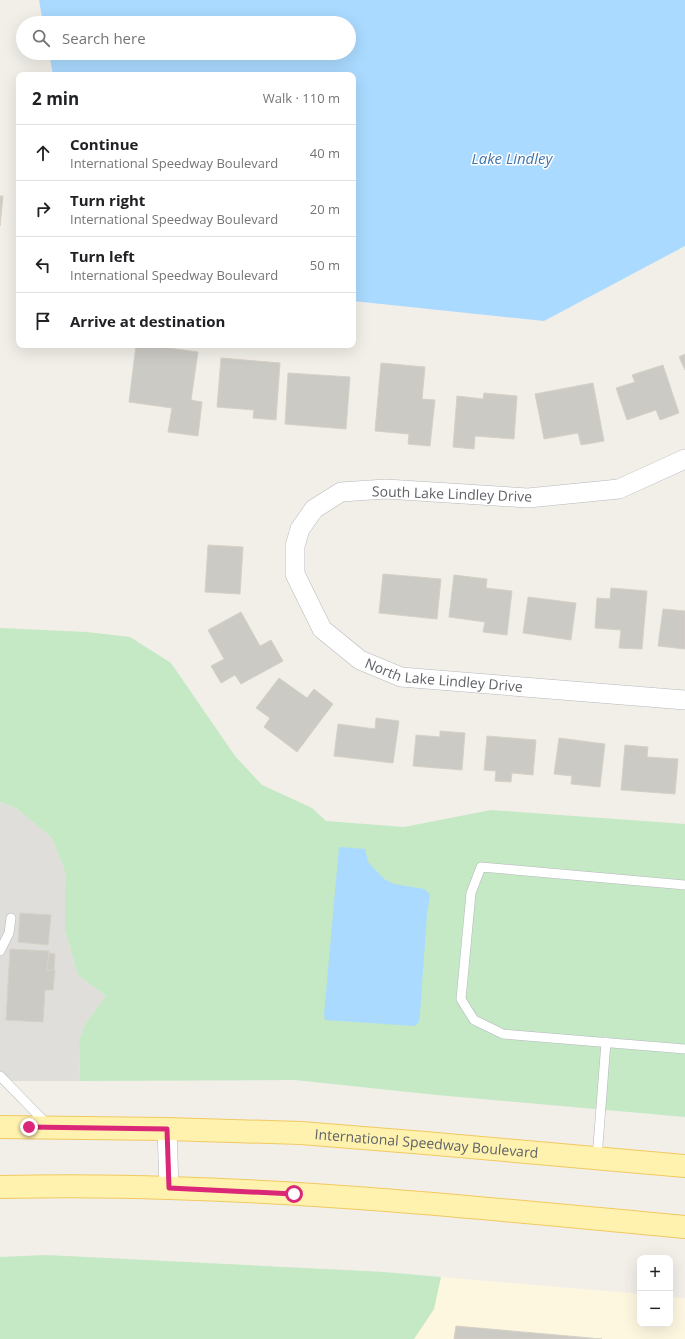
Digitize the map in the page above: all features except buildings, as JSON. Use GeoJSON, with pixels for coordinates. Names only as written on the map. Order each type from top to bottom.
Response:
{"type":"FeatureCollection","features":[{"type":"Feature","properties":{"kind":"main road","name":"International Speedway Boulevard"},"geometry":{"type":"LineString","coordinates":[[0,1127],[167,1129],[301,1133],[685,1166]]}},
{"type":"Feature","properties":{"kind":"main road"},"geometry":{"type":"LineString","coordinates":[[0,1187],[169,1188],[294,1194],[419,1202],[685,1227]]}},
{"type":"Feature","properties":{"kind":"street","name":"South Lake Lindley Drive"},"geometry":{"type":"LineString","coordinates":[[300,529],[314,509],[341,492],[386,489],[528,498],[619,489],[685,459]]}},
{"type":"Feature","properties":{"kind":"street","name":"North Lake Lindley Drive"},"geometry":{"type":"LineString","coordinates":[[300,529],[295,546],[295,574],[322,629],[360,660],[401,677],[685,700]]}},
{"type":"Feature","properties":{"kind":"street"},"geometry":{"type":"LineString","coordinates":[[167,1129],[169,1188]]}},
{"type":"Feature","properties":{"kind":"lane"},"geometry":{"type":"LineString","coordinates":[[685,885],[481,867],[471,893],[461,999],[474,1020],[503,1034],[685,1049]]}},
{"type":"Feature","properties":{"kind":"lane"},"geometry":{"type":"LineString","coordinates":[[0,951],[9,933],[10,918]]}},
{"type":"Feature","properties":{"kind":"lane"},"geometry":{"type":"LineString","coordinates":[[597,1158],[606,1042]]}},
{"type":"Feature","properties":{"kind":"lane"},"geometry":{"type":"LineString","coordinates":[[0,1076],[51,1127]]}},
{"type":"Feature","properties":{"kind":"shaded area"},"geometry":{"type":"Polygon","coordinates":[[[0,802],[16,808],[52,838],[66,874],[65,930],[78,975],[106,996],[85,1024],[79,1041],[80,1081],[0,1081],[0,802]]]}},
{"type":"Feature","properties":{"kind":"shaded area"},"geometry":{"type":"Polygon","coordinates":[[[441,1277],[637,1294],[637,1327],[673,1327],[673,1297],[685,1298],[685,1339],[414,1339],[434,1309],[441,1277]]]}},
{"type":"Feature","properties":{"kind":"green space"},"geometry":{"type":"Polygon","coordinates":[[[0,628],[87,632],[130,637],[171,663],[235,756],[262,785],[312,808],[326,821],[404,827],[491,810],[685,824],[685,1117],[437,1095],[295,1080],[80,1081],[79,1041],[85,1024],[106,996],[78,975],[65,930],[66,874],[52,838],[16,808],[0,802],[0,628]]]}},
{"type":"Feature","properties":{"kind":"green space"},"geometry":{"type":"Polygon","coordinates":[[[46,1255],[384,1272],[441,1277],[434,1309],[414,1339],[0,1339],[0,1257],[46,1255]]]}},
{"type":"Feature","properties":{"kind":"water","name":"Lake Lindley"},"geometry":{"type":"Polygon","coordinates":[[[39,0],[685,0],[685,246],[544,321],[356,301],[356,72],[52,72],[50,60],[356,60],[356,16],[42,16],[39,0]]]}},
{"type":"Feature","properties":{"kind":"water"},"geometry":{"type":"Polygon","coordinates":[[[339,847],[365,849],[368,862],[384,879],[394,884],[424,889],[430,894],[427,914],[419,1022],[415,1026],[325,1020],[324,1015],[339,847]]]}},
{"type":"Feature","properties":{"kind":"route"},"geometry":{"type":"LineString","coordinates":[[29,1127],[167,1129],[169,1188],[294,1194]]}}]}
